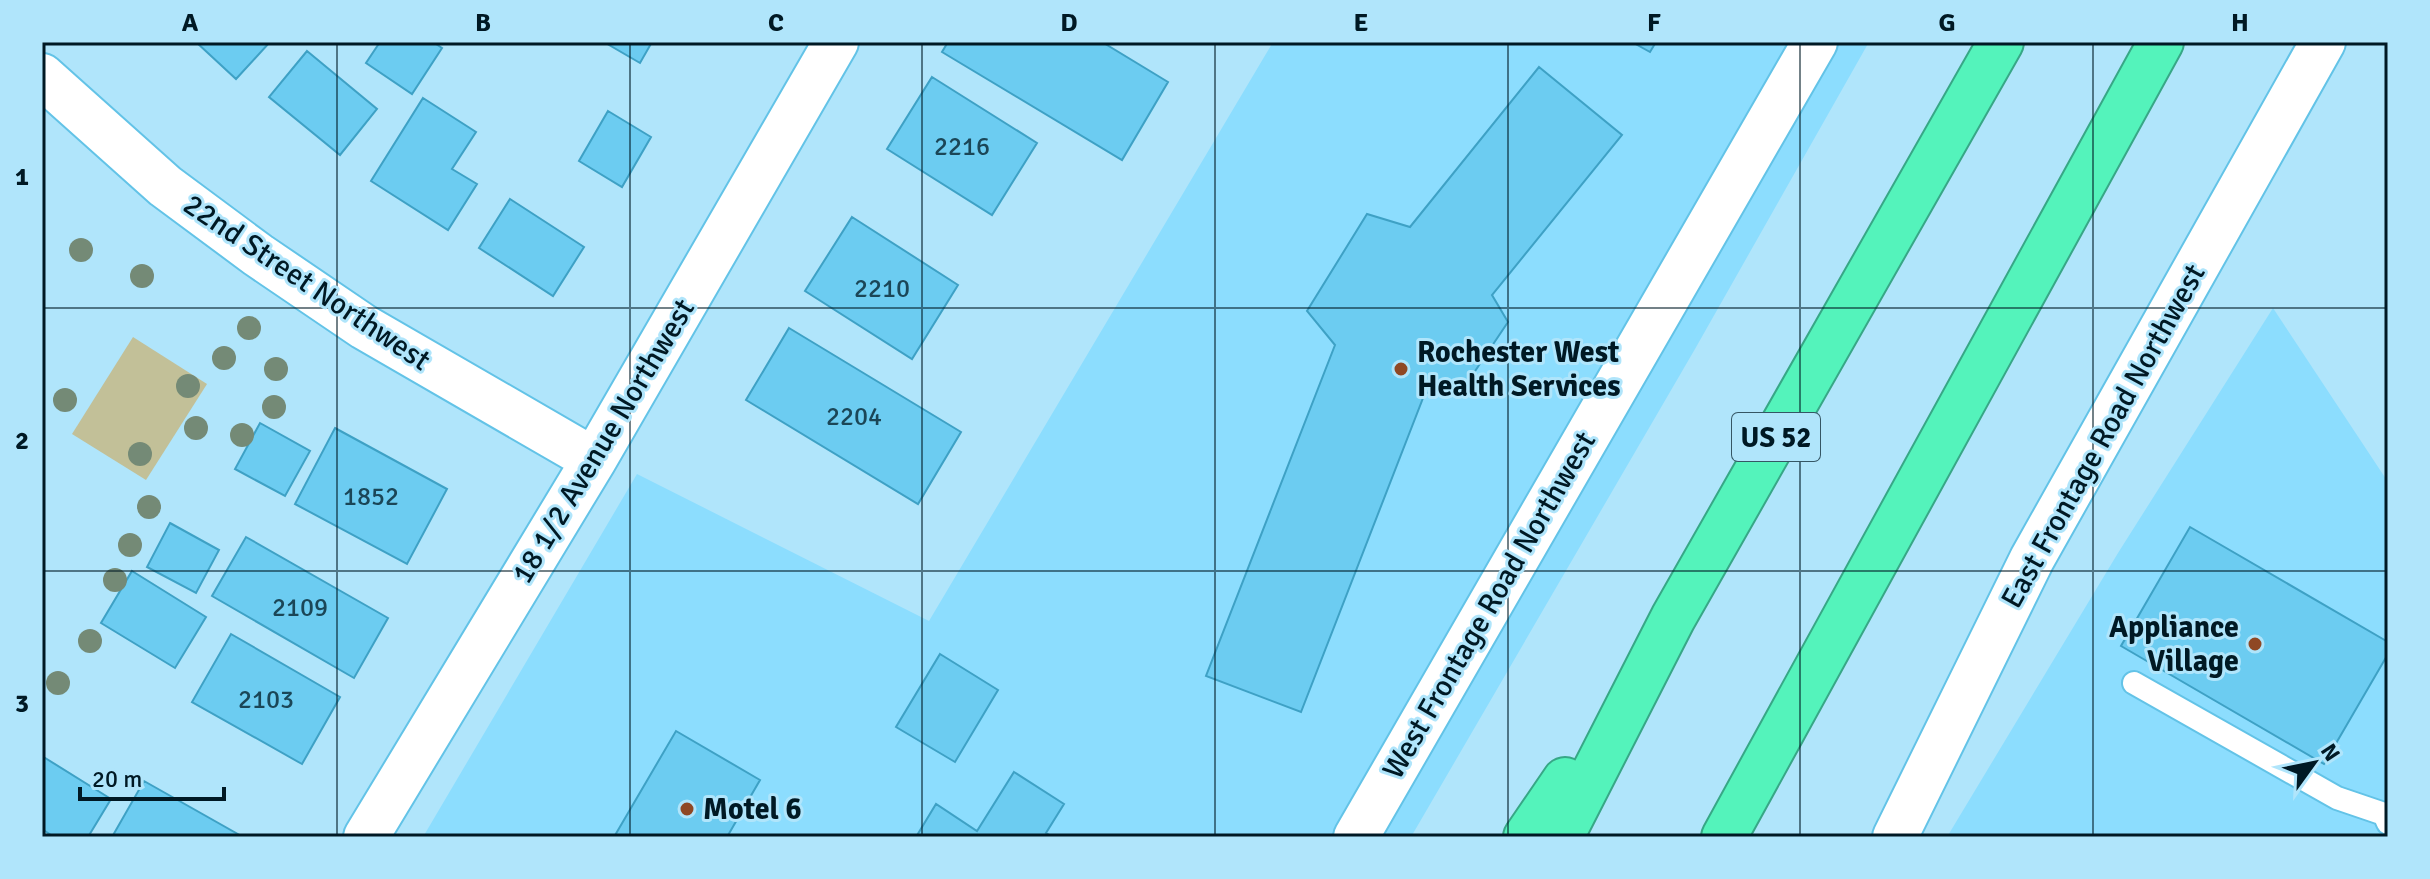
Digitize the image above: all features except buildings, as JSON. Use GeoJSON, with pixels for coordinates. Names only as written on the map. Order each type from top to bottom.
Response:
{"type":"FeatureCollection","features":[{"type":"Feature","properties":{"kind":"highway","name":"US 52"},"geometry":{"type":"LineString","coordinates":[[1561,837],[1673,618],[2001,42]]}},
{"type":"Feature","properties":{"kind":"highway"},"geometry":{"type":"LineString","coordinates":[[1724,837],[2161,42]]}},
{"type":"Feature","properties":{"kind":"highway"},"geometry":{"type":"LineString","coordinates":[[1526,837],[1673,618]]}},
{"type":"Feature","properties":{"kind":"street","name":"18 1/2 Avenue Northwest"},"geometry":{"type":"LineString","coordinates":[[366,837],[594,460],[836,42]]}},
{"type":"Feature","properties":{"kind":"street","name":"West Frontage Road Northwest"},"geometry":{"type":"LineString","coordinates":[[1356,837],[1815,42]]}},
{"type":"Feature","properties":{"kind":"street","name":"East Frontage Road Northwest"},"geometry":{"type":"LineString","coordinates":[[1895,837],[2032,559],[2323,42]]}},
{"type":"Feature","properties":{"kind":"street","name":"22nd Street Northwest"},"geometry":{"type":"LineString","coordinates":[[46,88],[165,186],[258,255],[364,327],[594,460]]}},
{"type":"Feature","properties":{"kind":"lane"},"geometry":{"type":"LineString","coordinates":[[2134,683],[2337,798],[2387,815]]}},
{"type":"Feature","properties":{"kind":"shaded area"},"geometry":{"type":"Polygon","coordinates":[[[1273,42],[1869,42],[1695,349],[1411,837],[423,837],[637,474],[929,621],[1273,42]]]}},
{"type":"Feature","properties":{"kind":"shaded area"},"geometry":{"type":"Polygon","coordinates":[[[2273,308],[2388,482],[2388,837],[1947,837],[2118,553],[2273,308]]]}},
{"type":"Feature","properties":{"kind":"shaded area"},"geometry":{"type":"Polygon","coordinates":[[[133,337],[207,384],[146,480],[72,434],[133,337]]]}},
{"type":"Feature","properties":{"kind":"place","name":"Rochester West Health Services"},"geometry":{"type":"Point","coordinates":[1401,369]}},
{"type":"Feature","properties":{"kind":"place","name":"Appliance Village"},"geometry":{"type":"Point","coordinates":[2255,644]}},
{"type":"Feature","properties":{"kind":"place","name":"Motel 6"},"geometry":{"type":"Point","coordinates":[687,809]}}]}
